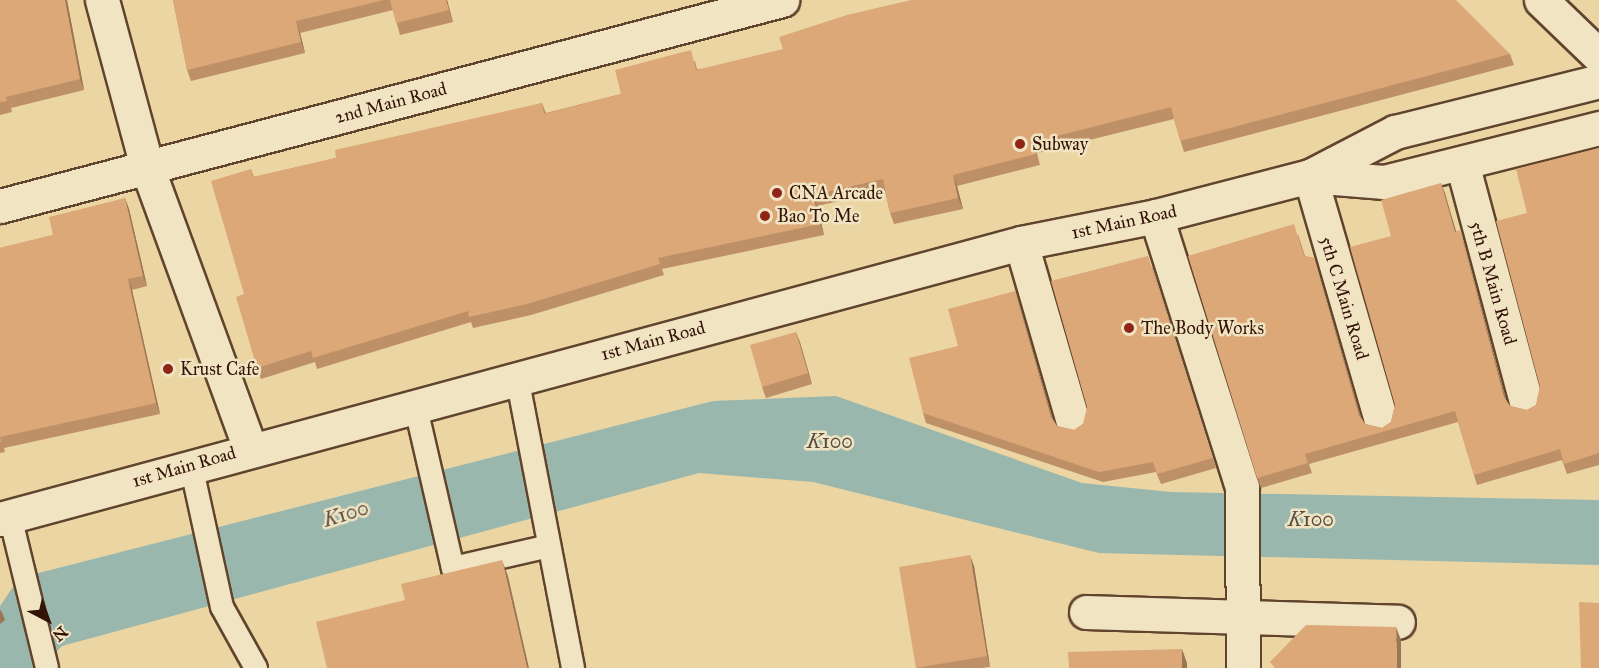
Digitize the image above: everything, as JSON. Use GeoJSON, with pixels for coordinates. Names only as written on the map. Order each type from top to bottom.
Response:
{"type":"FeatureCollection","features":[{"type":"Feature","properties":{"kind":"street"},"geometry":{"type":"LineString","coordinates":[[102,0],[147,167],[250,448]]}},
{"type":"Feature","properties":{"kind":"street","name":"2nd Main Road"},"geometry":{"type":"LineString","coordinates":[[0,206],[782,0]]}},
{"type":"Feature","properties":{"kind":"street"},"geometry":{"type":"LineString","coordinates":[[1541,0],[1599,56]]}},
{"type":"Feature","properties":{"kind":"street","name":"1st Main Road"},"geometry":{"type":"LineString","coordinates":[[5,517],[250,448],[1021,243],[1156,216],[1310,176],[1395,132],[1599,81]]}},
{"type":"Feature","properties":{"kind":"street","name":"1st Main Road"},"geometry":{"type":"LineString","coordinates":[[1310,176],[1384,182],[1599,128]]}},
{"type":"Feature","properties":{"kind":"street","name":"5th B Main Road"},"geometry":{"type":"LineString","coordinates":[[1462,163],[1526,402]]}},
{"type":"Feature","properties":{"kind":"street","name":"5th C Main Road"},"geometry":{"type":"LineString","coordinates":[[1310,176],[1381,420]]}},
{"type":"Feature","properties":{"kind":"street"},"geometry":{"type":"LineString","coordinates":[[1156,216],[1242,487],[1245,619],[1243,668]]}},
{"type":"Feature","properties":{"kind":"street"},"geometry":{"type":"LineString","coordinates":[[1021,243],[1073,422]]}},
{"type":"Feature","properties":{"kind":"street"},"geometry":{"type":"LineString","coordinates":[[1086,612],[1245,619],[1398,622]]}},
{"type":"Feature","properties":{"kind":"lane"},"geometry":{"type":"LineString","coordinates":[[517,377],[573,668]]}},
{"type":"Feature","properties":{"kind":"lane"},"geometry":{"type":"LineString","coordinates":[[416,404],[453,568],[549,546]]}},
{"type":"Feature","properties":{"kind":"lane"},"geometry":{"type":"LineString","coordinates":[[191,465],[222,607],[256,668]]}},
{"type":"Feature","properties":{"kind":"lane"},"geometry":{"type":"LineString","coordinates":[[5,517],[32,600],[47,668]]}},
{"type":"Feature","properties":{"kind":"water","name":"K100"},"geometry":{"type":"Polygon","coordinates":[[[836,396],[1082,483],[1171,492],[1599,500],[1599,565],[1099,553],[813,482],[699,473],[62,646],[40,668],[0,668],[0,606],[19,578],[713,401],[836,396]]]}},
{"type":"Feature","properties":{"kind":"building"},"geometry":{"type":"Polygon","coordinates":[[[0,0],[65,0],[80,79],[6,97],[7,101],[0,102],[0,0]]]}},
{"type":"Feature","properties":{"kind":"building"},"geometry":{"type":"Polygon","coordinates":[[[173,0],[384,0],[296,21],[301,42],[187,70],[173,0]]]}},
{"type":"Feature","properties":{"kind":"building"},"geometry":{"type":"Polygon","coordinates":[[[390,0],[446,0],[449,10],[396,23],[390,0]]]}},
{"type":"Feature","properties":{"kind":"building"},"geometry":{"type":"Polygon","coordinates":[[[911,0],[1456,0],[1510,54],[1180,141],[1171,107],[1033,142],[1036,154],[953,175],[958,198],[890,213],[883,179],[813,195],[820,224],[658,258],[660,264],[527,304],[469,317],[468,311],[313,358],[311,351],[257,368],[236,297],[244,294],[211,181],[251,169],[253,177],[336,158],[335,150],[542,103],[544,114],[621,94],[615,70],[691,50],[696,70],[783,49],[779,37],[847,15],[911,0]]]}},
{"type":"Feature","properties":{"kind":"building"},"geometry":{"type":"Polygon","coordinates":[[[1599,148],[1599,453],[1564,464],[1560,449],[1474,475],[1455,411],[1305,454],[1308,463],[1257,478],[1188,256],[1294,224],[1304,256],[1314,258],[1359,415],[1365,424],[1382,428],[1391,422],[1395,405],[1350,247],[1391,236],[1381,200],[1441,183],[1455,232],[1460,230],[1504,397],[1510,406],[1527,410],[1536,405],[1540,387],[1496,221],[1527,213],[1516,169],[1599,148]]]}},
{"type":"Feature","properties":{"kind":"building"},"geometry":{"type":"Polygon","coordinates":[[[125,198],[143,276],[128,279],[156,403],[0,437],[0,248],[53,235],[49,217],[125,198]]]}},
{"type":"Feature","properties":{"kind":"building"},"geometry":{"type":"Polygon","coordinates":[[[1148,256],[1213,458],[1157,474],[1153,462],[1099,472],[923,413],[909,358],[958,346],[948,309],[1015,291],[1051,417],[1057,426],[1074,430],[1083,424],[1087,407],[1051,281],[1148,256]]]}},
{"type":"Feature","properties":{"kind":"building"},"geometry":{"type":"Polygon","coordinates":[[[796,332],[808,373],[762,387],[750,345],[796,332]]]}},
{"type":"Feature","properties":{"kind":"building"},"geometry":{"type":"Polygon","coordinates":[[[970,555],[987,656],[916,668],[899,567],[970,555]]]}},
{"type":"Feature","properties":{"kind":"building"},"geometry":{"type":"Polygon","coordinates":[[[502,560],[527,668],[327,668],[316,622],[405,600],[401,584],[502,560]]]}},
{"type":"Feature","properties":{"kind":"building"},"geometry":{"type":"Polygon","coordinates":[[[1579,602],[1599,603],[1599,668],[1581,668],[1579,602]]]}},
{"type":"Feature","properties":{"kind":"building"},"geometry":{"type":"Polygon","coordinates":[[[1306,625],[1396,627],[1397,668],[1275,668],[1270,662],[1306,625]]]}},
{"type":"Feature","properties":{"kind":"building"},"geometry":{"type":"Polygon","coordinates":[[[1182,649],[1182,668],[1069,668],[1068,652],[1182,649]]]}},
{"type":"Feature","properties":{"kind":"place","name":"Subway"},"geometry":{"type":"Point","coordinates":[1020,144]}},
{"type":"Feature","properties":{"kind":"place","name":"CNA Arcade"},"geometry":{"type":"Point","coordinates":[777,193]}},
{"type":"Feature","properties":{"kind":"place","name":"Bao To Me"},"geometry":{"type":"Point","coordinates":[765,216]}},
{"type":"Feature","properties":{"kind":"place","name":"The Body Works"},"geometry":{"type":"Point","coordinates":[1129,328]}},
{"type":"Feature","properties":{"kind":"place","name":"Krust Cafe"},"geometry":{"type":"Point","coordinates":[168,369]}}]}
